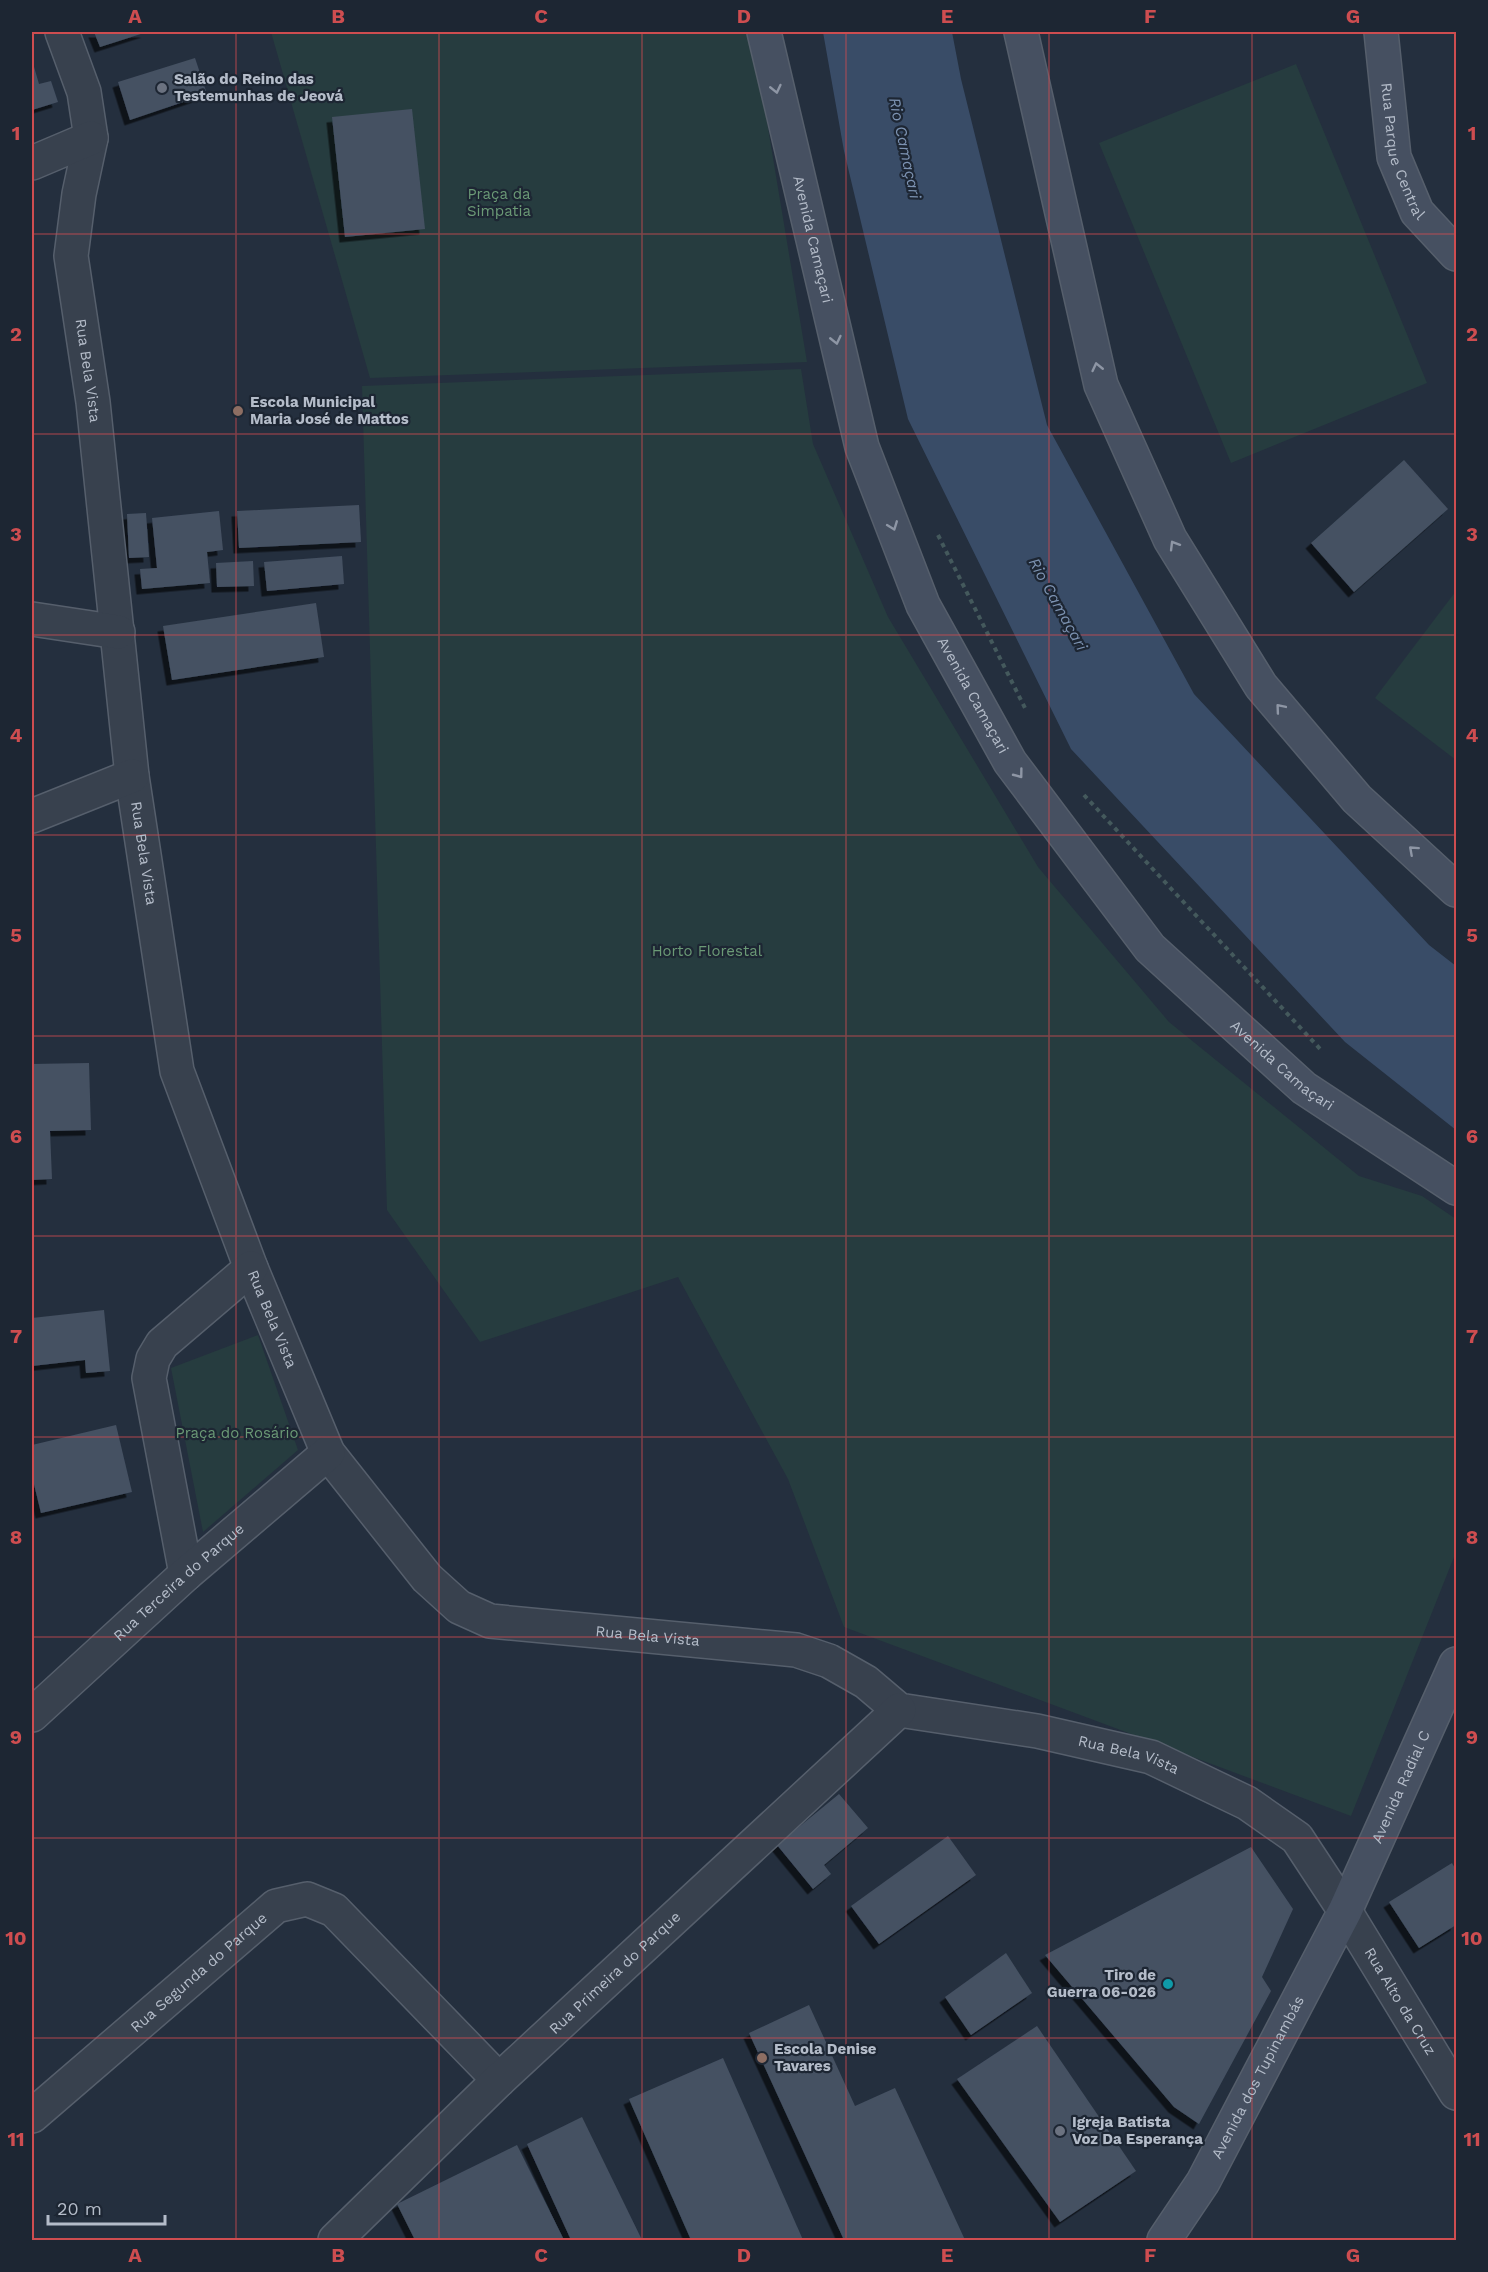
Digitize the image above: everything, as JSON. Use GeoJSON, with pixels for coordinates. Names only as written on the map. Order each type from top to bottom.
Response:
{"type":"FeatureCollection","features":[{"type":"Feature","properties":{"kind":"street","name":"Rua Bela Vista"},"geometry":{"type":"LineString","coordinates":[[62,32],[84,92],[91,138],[79,194],[71,256],[93,402],[132,776],[177,1071],[250,1268],[328,1453],[427,1578],[459,1607],[490,1621],[796,1650],[829,1661],[866,1682],[899,1710],[1037,1731],[1151,1757],[1247,1803],[1297,1838],[1344,1911]]}},
{"type":"Feature","properties":{"kind":"street","name":"Avenida Camaçari"},"geometry":{"type":"LineString","coordinates":[[764,32],[862,447],[924,605],[1010,762],[1150,948],[1304,1088],[1456,1188]]}},
{"type":"Feature","properties":{"kind":"street"},"geometry":{"type":"LineString","coordinates":[[1021,32],[1101,385],[1170,539],[1262,686],[1357,799],[1456,890]]}},
{"type":"Feature","properties":{"kind":"street","name":"Rua Parque Central"},"geometry":{"type":"LineString","coordinates":[[1381,32],[1394,157],[1417,212],[1456,254]]}},
{"type":"Feature","properties":{"kind":"street"},"geometry":{"type":"LineString","coordinates":[[32,163],[91,138]]}},
{"type":"Feature","properties":{"kind":"street"},"geometry":{"type":"LineString","coordinates":[[32,619],[118,632]]}},
{"type":"Feature","properties":{"kind":"street"},"geometry":{"type":"LineString","coordinates":[[32,816],[132,776]]}},
{"type":"Feature","properties":{"kind":"street"},"geometry":{"type":"LineString","coordinates":[[186,1574],[149,1378],[153,1359],[162,1344],[250,1268]]}},
{"type":"Feature","properties":{"kind":"street","name":"Rua Terceira do Parque"},"geometry":{"type":"LineString","coordinates":[[32,1715],[186,1574],[328,1453]]}},
{"type":"Feature","properties":{"kind":"street","name":"Avenida Radial C"},"geometry":{"type":"LineString","coordinates":[[1344,1911],[1456,1664]]}},
{"type":"Feature","properties":{"kind":"street","name":"Rua Primeira do Parque"},"geometry":{"type":"LineString","coordinates":[[334,2241],[499,2080],[899,1710]]}},
{"type":"Feature","properties":{"kind":"street","name":"Rua Segunda do Parque"},"geometry":{"type":"LineString","coordinates":[[32,2116],[276,1906],[307,1899],[334,1910],[499,2080]]}},
{"type":"Feature","properties":{"kind":"street","name":"Rua Alto da Cruz"},"geometry":{"type":"LineString","coordinates":[[1344,1911],[1456,2092]]}},
{"type":"Feature","properties":{"kind":"street","name":"Avenida dos Tupinambás"},"geometry":{"type":"LineString","coordinates":[[1164,2241],[1203,2182],[1344,1911]]}},
{"type":"Feature","properties":{"kind":"path"},"geometry":{"type":"LineString","coordinates":[[937,532],[1026,709]]}},
{"type":"Feature","properties":{"kind":"path"},"geometry":{"type":"LineString","coordinates":[[1076,786],[1322,1051]]}},
{"type":"Feature","properties":{"kind":"green space","name":"Praça da Simpatia"},"geometry":{"type":"Polygon","coordinates":[[[271,32],[752,32],[807,362],[370,378],[271,32]]]}},
{"type":"Feature","properties":{"kind":"green space"},"geometry":{"type":"Polygon","coordinates":[[[1296,64],[1427,383],[1231,463],[1099,143],[1296,64]]]}},
{"type":"Feature","properties":{"kind":"green space","name":"Horto Florestal"},"geometry":{"type":"Polygon","coordinates":[[[801,369],[813,444],[888,617],[1038,867],[1169,1022],[1359,1176],[1422,1196],[1456,1219],[1456,1552],[1351,1816],[844,1627],[788,1479],[678,1277],[480,1342],[387,1210],[362,386],[801,369]]]}},
{"type":"Feature","properties":{"kind":"green space"},"geometry":{"type":"Polygon","coordinates":[[[1456,591],[1456,760],[1375,698],[1456,591]]]}},
{"type":"Feature","properties":{"kind":"green space","name":"Praça do Rosário"},"geometry":{"type":"Polygon","coordinates":[[[258,1335],[298,1450],[203,1532],[171,1368],[258,1335]]]}},
{"type":"Feature","properties":{"kind":"water","name":"Rio Camaçari"},"geometry":{"type":"Polygon","coordinates":[[[823,32],[952,32],[961,79],[1047,425],[1194,694],[1429,945],[1456,966],[1456,1130],[1345,1042],[1071,749],[908,419],[844,151],[823,32]]]}},
{"type":"Feature","properties":{"kind":"building"},"geometry":{"type":"Polygon","coordinates":[[[94,32],[147,32],[100,47],[94,32]]]}},
{"type":"Feature","properties":{"kind":"building","name":"Salão do Reino das Testemunhas de Jeová"},"geometry":{"type":"Polygon","coordinates":[[[195,58],[207,94],[130,120],[118,82],[195,58]]]}},
{"type":"Feature","properties":{"kind":"building"},"geometry":{"type":"Polygon","coordinates":[[[32,60],[39,84],[51,81],[58,102],[32,110],[32,60]]]}},
{"type":"Feature","properties":{"kind":"building"},"geometry":{"type":"Polygon","coordinates":[[[412,109],[425,229],[345,237],[332,117],[412,109]]]}},
{"type":"Feature","properties":{"kind":"building"},"geometry":{"type":"Polygon","coordinates":[[[1404,460],[1448,509],[1354,592],[1311,543],[1404,460]]]}},
{"type":"Feature","properties":{"kind":"building"},"geometry":{"type":"Polygon","coordinates":[[[359,505],[361,542],[239,548],[237,511],[359,505]]]}},
{"type":"Feature","properties":{"kind":"building"},"geometry":{"type":"Polygon","coordinates":[[[219,511],[223,550],[207,552],[210,583],[142,589],[140,569],[157,568],[152,518],[219,511]]]}},
{"type":"Feature","properties":{"kind":"building"},"geometry":{"type":"Polygon","coordinates":[[[146,513],[149,557],[129,558],[127,514],[146,513]]]}},
{"type":"Feature","properties":{"kind":"building"},"geometry":{"type":"Polygon","coordinates":[[[342,556],[344,584],[267,591],[264,562],[342,556]]]}},
{"type":"Feature","properties":{"kind":"building"},"geometry":{"type":"Polygon","coordinates":[[[253,561],[254,586],[217,587],[216,563],[253,561]]]}},
{"type":"Feature","properties":{"kind":"building"},"geometry":{"type":"Polygon","coordinates":[[[316,603],[324,657],[172,680],[163,626],[316,603]]]}},
{"type":"Feature","properties":{"kind":"building"},"geometry":{"type":"Polygon","coordinates":[[[89,1063],[91,1130],[50,1131],[52,1179],[32,1180],[32,1064],[89,1063]]]}},
{"type":"Feature","properties":{"kind":"building"},"geometry":{"type":"Polygon","coordinates":[[[104,1310],[110,1371],[86,1373],[85,1360],[32,1366],[32,1318],[104,1310]]]}},
{"type":"Feature","properties":{"kind":"building"},"geometry":{"type":"Polygon","coordinates":[[[116,1425],[132,1492],[41,1513],[32,1476],[32,1445],[116,1425]]]}},
{"type":"Feature","properties":{"kind":"building"},"geometry":{"type":"Polygon","coordinates":[[[839,1794],[868,1828],[824,1865],[831,1874],[813,1889],[777,1845],[839,1794]]]}},
{"type":"Feature","properties":{"kind":"building"},"geometry":{"type":"Polygon","coordinates":[[[948,1836],[976,1875],[879,1944],[851,1906],[948,1836]]]}},
{"type":"Feature","properties":{"kind":"building","name":"Tiro de Guerra 06-026"},"geometry":{"type":"Polygon","coordinates":[[[1251,1847],[1293,1909],[1262,1977],[1271,1991],[1199,2124],[1174,2107],[1045,1955],[1251,1847]]]}},
{"type":"Feature","properties":{"kind":"building"},"geometry":{"type":"Polygon","coordinates":[[[1452,1863],[1456,1870],[1456,1925],[1419,1948],[1389,1902],[1452,1863]]]}},
{"type":"Feature","properties":{"kind":"building"},"geometry":{"type":"Polygon","coordinates":[[[1006,1953],[1032,1993],[971,2035],[945,1997],[1006,1953]]]}},
{"type":"Feature","properties":{"kind":"building"},"geometry":{"type":"Polygon","coordinates":[[[809,2005],[855,2106],[895,2088],[965,2240],[844,2240],[749,2033],[809,2005]]]}},
{"type":"Feature","properties":{"kind":"building"},"geometry":{"type":"Polygon","coordinates":[[[1037,2026],[1136,2171],[1060,2222],[957,2079],[1037,2026]]]}},
{"type":"Feature","properties":{"kind":"building"},"geometry":{"type":"Polygon","coordinates":[[[723,2058],[803,2240],[691,2240],[629,2099],[723,2058]]]}},
{"type":"Feature","properties":{"kind":"building"},"geometry":{"type":"Polygon","coordinates":[[[582,2117],[642,2240],[571,2240],[527,2144],[582,2117]]]}},
{"type":"Feature","properties":{"kind":"building"},"geometry":{"type":"Polygon","coordinates":[[[517,2145],[564,2240],[415,2240],[397,2204],[517,2145]]]}},
{"type":"Feature","properties":{"kind":"place","name":"Salão do Reino das Testemunhas de Jeová"},"geometry":{"type":"Point","coordinates":[162,88]}},
{"type":"Feature","properties":{"kind":"place","name":"Escola Municipal Maria José de Mattos"},"geometry":{"type":"Point","coordinates":[238,411]}},
{"type":"Feature","properties":{"kind":"place","name":"Tiro de Guerra 06-026"},"geometry":{"type":"Point","coordinates":[1168,1984]}},
{"type":"Feature","properties":{"kind":"place","name":"Escola Denise Tavares"},"geometry":{"type":"Point","coordinates":[762,2058]}},
{"type":"Feature","properties":{"kind":"place","name":"Igreja Batista Voz Da Esperança"},"geometry":{"type":"Point","coordinates":[1060,2131]}}]}
